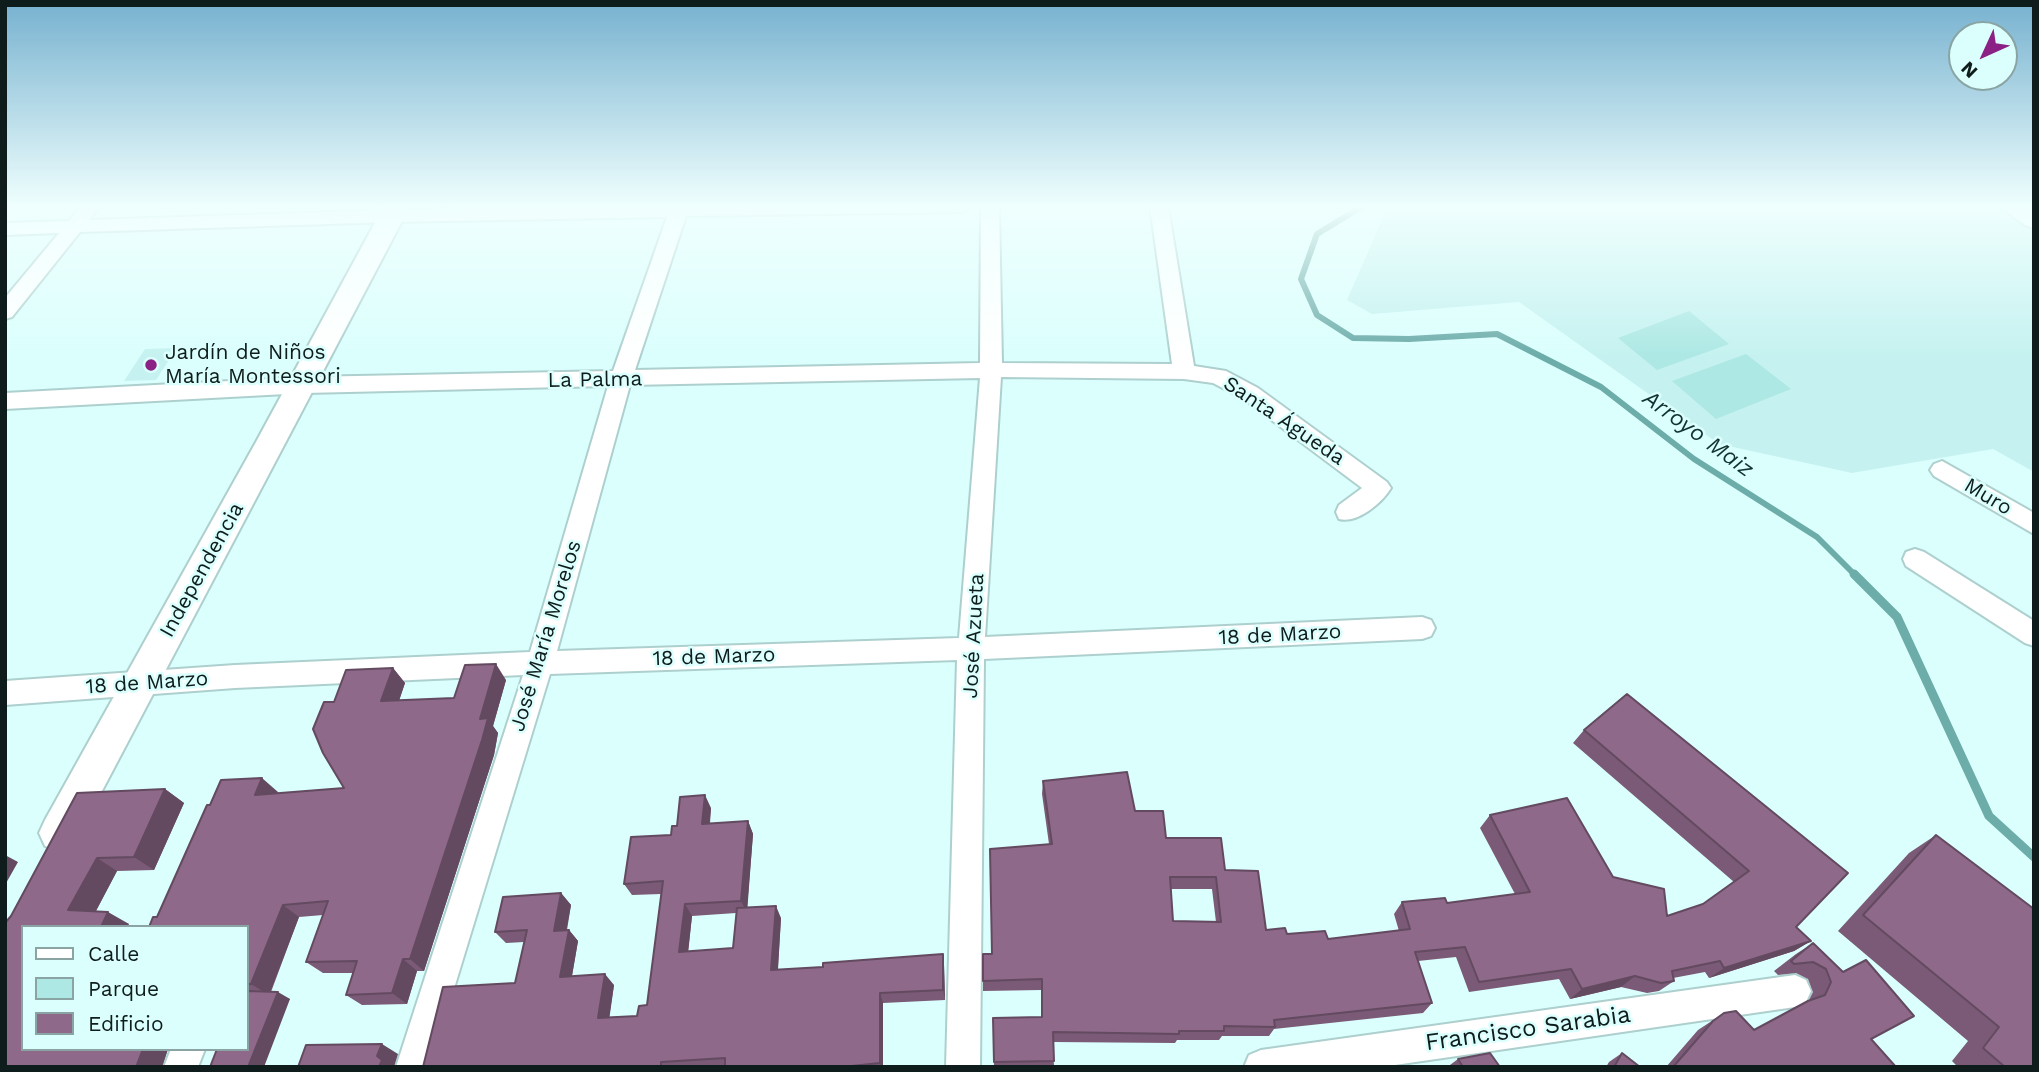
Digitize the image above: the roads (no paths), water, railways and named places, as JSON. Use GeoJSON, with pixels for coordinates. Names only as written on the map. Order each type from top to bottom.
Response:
{"type":"FeatureCollection","features":[{"type":"Feature","properties":{"kind":"main road","name":"Independencia"},"geometry":{"type":"LineString","coordinates":[[44,862],[139,682],[305,385],[371,256]]}},
{"type":"Feature","properties":{"kind":"street"},"geometry":{"type":"LineString","coordinates":[[5,312],[50,256]]}},
{"type":"Feature","properties":{"kind":"street","name":"José María Morelos"},"geometry":{"type":"LineString","coordinates":[[413,1067],[540,663],[621,379],[663,256]]}},
{"type":"Feature","properties":{"kind":"street","name":"José Azueta"},"geometry":{"type":"LineString","coordinates":[[963,1067],[971,649],[991,370],[990,256]]}},
{"type":"Feature","properties":{"kind":"street"},"geometry":{"type":"LineString","coordinates":[[1167,256],[1184,372]]}},
{"type":"Feature","properties":{"kind":"street","name":"La Palma"},"geometry":{"type":"LineString","coordinates":[[5,401],[305,385],[991,370],[1184,372]]}},
{"type":"Feature","properties":{"kind":"street","name":"Santa Águeda"},"geometry":{"type":"LineString","coordinates":[[1184,372],[1218,376],[1250,393],[1379,488],[1348,512]]}},
{"type":"Feature","properties":{"kind":"street","name":"Muro"},"geometry":{"type":"LineString","coordinates":[[1942,470],[2034,525]]}},
{"type":"Feature","properties":{"kind":"street"},"geometry":{"type":"LineString","coordinates":[[1915,559],[2034,635]]}},
{"type":"Feature","properties":{"kind":"street","name":"18 de Marzo"},"geometry":{"type":"LineString","coordinates":[[5,693],[139,682],[540,663],[971,649],[1422,628]]}},
{"type":"Feature","properties":{"kind":"street","name":"Francisco Sarabia"},"geometry":{"type":"LineString","coordinates":[[1261,1067],[1795,991]]}},
{"type":"Feature","properties":{"kind":"waterway","name":"Arroyo Maiz"},"geometry":{"type":"LineString","coordinates":[[1309,256],[1301,279],[1317,315],[1353,338],[1409,339],[1497,334],[1601,387],[1694,459],[1817,537],[1897,617],[1989,816],[2034,857]]}},
{"type":"Feature","properties":{"kind":"place","name":"Jardín de Niños María Montessori"},"geometry":{"type":"Point","coordinates":[151,365]}}]}
